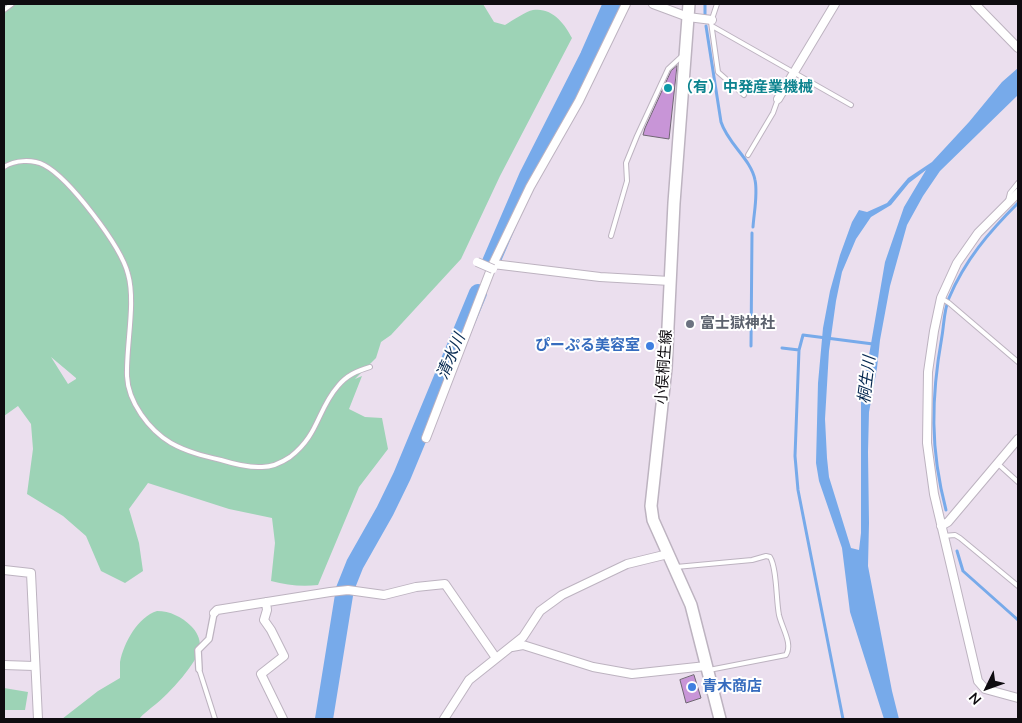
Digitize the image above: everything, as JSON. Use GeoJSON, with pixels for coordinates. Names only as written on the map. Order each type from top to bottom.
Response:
{"type":"FeatureCollection","features":[{"type":"Feature","properties":{"kind":"main road","name":"小俣桐生線"},"geometry":{"type":"LineString","coordinates":[[689,4],[674,203],[666,368],[651,506],[653,520],[691,605],[720,719]]}},
{"type":"Feature","properties":{"kind":"street"},"geometry":{"type":"LineString","coordinates":[[426,438],[493,266],[530,187],[579,102],[626,4]]}},
{"type":"Feature","properties":{"kind":"street"},"geometry":{"type":"LineString","coordinates":[[653,4],[688,17],[712,23]]}},
{"type":"Feature","properties":{"kind":"street"},"geometry":{"type":"LineString","coordinates":[[778,99],[836,4]]}},
{"type":"Feature","properties":{"kind":"street"},"geometry":{"type":"LineString","coordinates":[[975,4],[1018,48]]}},
{"type":"Feature","properties":{"kind":"street"},"geometry":{"type":"LineString","coordinates":[[1018,192],[978,233],[957,262],[933,339],[928,372],[927,426],[932,485],[978,681],[985,689],[1018,698]]}},
{"type":"Feature","properties":{"kind":"street"},"geometry":{"type":"LineString","coordinates":[[477,262],[493,266],[600,277],[670,281]]}},
{"type":"Feature","properties":{"kind":"street"},"geometry":{"type":"LineString","coordinates":[[941,526],[948,522],[1018,439]]}},
{"type":"Feature","properties":{"kind":"street"},"geometry":{"type":"LineString","coordinates":[[444,719],[469,680],[523,637],[540,611],[562,595],[628,564],[668,554]]}},
{"type":"Feature","properties":{"kind":"street"},"geometry":{"type":"LineString","coordinates":[[4,570],[31,573],[38,719]]}},
{"type":"Feature","properties":{"kind":"street"},"geometry":{"type":"LineString","coordinates":[[199,669],[198,650],[209,638],[214,613],[217,610],[330,592],[348,590],[384,595],[416,587],[446,584],[496,658]]}},
{"type":"Feature","properties":{"kind":"street"},"geometry":{"type":"LineString","coordinates":[[266,602],[267,610],[264,620],[284,656],[261,674],[283,719]]}},
{"type":"Feature","properties":{"kind":"street"},"geometry":{"type":"LineString","coordinates":[[510,647],[523,645],[593,667],[632,674],[707,669]]}},
{"type":"Feature","properties":{"kind":"street"},"geometry":{"type":"LineString","coordinates":[[4,665],[34,666]]}},
{"type":"Feature","properties":{"kind":"lane"},"geometry":{"type":"LineString","coordinates":[[4,10],[12,4]]}},
{"type":"Feature","properties":{"kind":"lane"},"geometry":{"type":"LineString","coordinates":[[718,4],[712,23],[718,72],[744,95]]}},
{"type":"Feature","properties":{"kind":"lane"},"geometry":{"type":"LineString","coordinates":[[712,23],[852,105]]}},
{"type":"Feature","properties":{"kind":"lane"},"geometry":{"type":"LineString","coordinates":[[611,236],[627,181],[626,163],[668,69],[685,53]]}},
{"type":"Feature","properties":{"kind":"lane"},"geometry":{"type":"LineString","coordinates":[[748,155],[773,113],[778,99]]}},
{"type":"Feature","properties":{"kind":"lane"},"geometry":{"type":"LineString","coordinates":[[4,167],[14,162],[38,162],[52,170],[86,207],[120,254],[128,272],[131,288],[127,368],[128,385],[141,414],[163,437],[172,443],[194,453],[230,463],[262,467],[273,466],[290,457],[310,438],[326,404],[338,385],[354,372],[370,367]]}},
{"type":"Feature","properties":{"kind":"lane"},"geometry":{"type":"LineString","coordinates":[[1007,203],[1010,194],[1018,183]]}},
{"type":"Feature","properties":{"kind":"lane"},"geometry":{"type":"LineString","coordinates":[[945,301],[1018,362]]}},
{"type":"Feature","properties":{"kind":"lane"},"geometry":{"type":"LineString","coordinates":[[997,463],[1018,482]]}},
{"type":"Feature","properties":{"kind":"lane"},"geometry":{"type":"LineString","coordinates":[[943,536],[955,535],[960,538],[1018,586]]}},
{"type":"Feature","properties":{"kind":"lane"},"geometry":{"type":"LineString","coordinates":[[674,567],[752,560],[766,556],[770,557],[774,563],[776,601],[781,624],[788,638],[789,650],[786,655],[707,669]]}},
{"type":"Feature","properties":{"kind":"lane"},"geometry":{"type":"LineString","coordinates":[[199,669],[215,719]]}},
{"type":"Feature","properties":{"kind":"green space"},"geometry":{"type":"Polygon","coordinates":[[[4,4],[483,4],[494,22],[505,25],[527,12],[540,10],[552,14],[566,27],[572,38],[500,176],[461,259],[391,335],[381,342],[376,358],[355,379],[362,376],[349,409],[365,417],[382,418],[388,449],[359,487],[318,585],[294,585],[271,581],[275,543],[272,518],[229,509],[148,483],[129,509],[139,543],[143,571],[125,583],[101,571],[86,536],[63,516],[27,494],[33,449],[31,424],[18,406],[4,416],[4,4]],[[51,357],[68,384],[76,378],[51,357]]]}},
{"type":"Feature","properties":{"kind":"green space"},"geometry":{"type":"Polygon","coordinates":[[[157,611],[176,615],[191,626],[198,635],[200,647],[198,653],[189,669],[175,686],[139,719],[62,719],[98,691],[120,678],[120,662],[128,639],[138,624],[157,611]]]}},
{"type":"Feature","properties":{"kind":"green space"},"geometry":{"type":"Polygon","coordinates":[[[4,688],[28,692],[25,710],[4,710],[4,688]]]}},
{"type":"Feature","properties":{"kind":"water","name":"桐生川"},"geometry":{"type":"Polygon","coordinates":[[[1018,68],[1018,95],[940,171],[923,196],[907,225],[890,286],[869,412],[868,452],[868,566],[899,719],[884,719],[850,612],[842,548],[819,481],[816,463],[818,383],[823,328],[830,291],[840,255],[852,222],[859,210],[867,212],[887,203],[908,178],[932,162],[969,122],[1002,82],[1018,68]],[[926,170],[909,183],[891,205],[871,217],[856,239],[842,272],[829,351],[825,419],[829,477],[851,548],[859,550],[861,533],[861,402],[885,262],[904,207],[926,170]]]}},
{"type":"Feature","properties":{"kind":"building","name":"（有）中発産業機械"},"geometry":{"type":"Polygon","coordinates":[[[677,66],[669,139],[643,135],[671,71],[677,66]]]}},
{"type":"Feature","properties":{"kind":"building"},"geometry":{"type":"Polygon","coordinates":[[[694,675],[701,698],[686,703],[680,680],[694,675]]]}},
{"type":"Feature","properties":{"kind":"waterway","name":"清水川"},"geometry":{"type":"LineString","coordinates":[[491,262],[528,176],[589,56],[612,4]]}},
{"type":"Feature","properties":{"kind":"waterway"},"geometry":{"type":"LineString","coordinates":[[705,4],[705,15]]}},
{"type":"Feature","properties":{"kind":"waterway"},"geometry":{"type":"LineString","coordinates":[[706,26],[721,122],[724,130],[749,165],[755,180],[756,197],[753,227]]}},
{"type":"Feature","properties":{"kind":"waterway"},"geometry":{"type":"LineString","coordinates":[[946,510],[937,466],[934,423],[938,359],[946,307],[955,284],[970,259],[997,225],[1018,203]]}},
{"type":"Feature","properties":{"kind":"waterway"},"geometry":{"type":"LineString","coordinates":[[751,346],[752,233]]}},
{"type":"Feature","properties":{"kind":"waterway","name":"清水川"},"geometry":{"type":"LineString","coordinates":[[324,719],[345,589],[355,564],[402,476],[478,293]]}},
{"type":"Feature","properties":{"kind":"waterway"},"geometry":{"type":"LineString","coordinates":[[799,350],[803,335],[873,344]]}},
{"type":"Feature","properties":{"kind":"waterway"},"geometry":{"type":"LineString","coordinates":[[782,348],[799,350],[795,456],[798,490],[843,719]]}},
{"type":"Feature","properties":{"kind":"waterway"},"geometry":{"type":"LineString","coordinates":[[957,551],[963,571],[1018,620]]}},
{"type":"Feature","properties":{"kind":"place","name":"（有）中発産業機械"},"geometry":{"type":"Point","coordinates":[668,88]}},
{"type":"Feature","properties":{"kind":"place","name":"富士獄神社"},"geometry":{"type":"Point","coordinates":[690,324]}},
{"type":"Feature","properties":{"kind":"place","name":"ぴーぷる美容室"},"geometry":{"type":"Point","coordinates":[650,346]}},
{"type":"Feature","properties":{"kind":"place","name":"青木商店"},"geometry":{"type":"Point","coordinates":[692,687]}}]}
